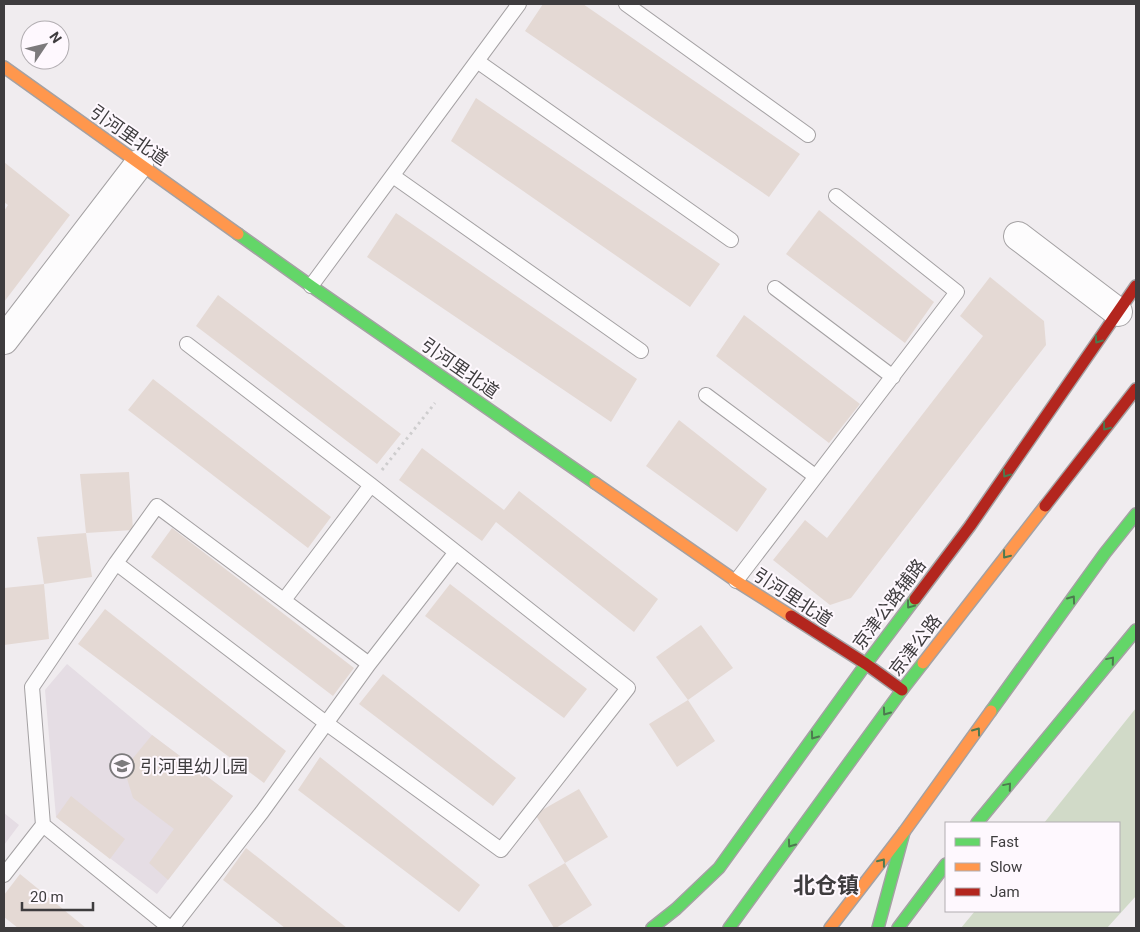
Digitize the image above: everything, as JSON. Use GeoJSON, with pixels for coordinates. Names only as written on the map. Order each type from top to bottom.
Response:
{"type":"FeatureCollection","features":[{"type":"Feature","properties":{"kind":"main road","name":"引河里北道"},"geometry":{"type":"LineString","coordinates":[[4,67],[311,286],[736,581],[866,664],[902,690]]}},
{"type":"Feature","properties":{"kind":"main road","name":"京津公路辅路"},"geometry":{"type":"LineString","coordinates":[[652,928],[719,868],[866,664],[970,526],[1136,286]]}},
{"type":"Feature","properties":{"kind":"main road","name":"京津公路"},"geometry":{"type":"LineString","coordinates":[[729,928],[902,690],[1136,389]]}},
{"type":"Feature","properties":{"kind":"main road"},"geometry":{"type":"LineString","coordinates":[[830,928],[904,832],[1105,553],[1136,514]]}},
{"type":"Feature","properties":{"kind":"main road"},"geometry":{"type":"LineString","coordinates":[[978,822],[1136,630]]}},
{"type":"Feature","properties":{"kind":"main road"},"geometry":{"type":"LineString","coordinates":[[878,928],[904,832]]}},
{"type":"Feature","properties":{"kind":"main road"},"geometry":{"type":"LineString","coordinates":[[898,928],[945,865]]}},
{"type":"Feature","properties":{"kind":"street"},"geometry":{"type":"LineString","coordinates":[[4,340],[139,164]]}},
{"type":"Feature","properties":{"kind":"street"},"geometry":{"type":"LineString","coordinates":[[1018,236],[1118,312]]}},
{"type":"Feature","properties":{"kind":"lane"},"geometry":{"type":"LineString","coordinates":[[311,286],[519,4]]}},
{"type":"Feature","properties":{"kind":"lane"},"geometry":{"type":"LineString","coordinates":[[626,4],[808,135]]}},
{"type":"Feature","properties":{"kind":"lane"},"geometry":{"type":"LineString","coordinates":[[477,61],[731,240]]}},
{"type":"Feature","properties":{"kind":"lane"},"geometry":{"type":"LineString","coordinates":[[393,176],[642,351]]}},
{"type":"Feature","properties":{"kind":"lane"},"geometry":{"type":"LineString","coordinates":[[736,581],[957,292],[836,196]]}},
{"type":"Feature","properties":{"kind":"lane"},"geometry":{"type":"LineString","coordinates":[[775,288],[892,377]]}},
{"type":"Feature","properties":{"kind":"lane"},"geometry":{"type":"LineString","coordinates":[[116,563],[326,723],[501,850],[628,688],[371,485],[187,344]]}},
{"type":"Feature","properties":{"kind":"lane"},"geometry":{"type":"LineString","coordinates":[[706,395],[815,476]]}},
{"type":"Feature","properties":{"kind":"lane"},"geometry":{"type":"LineString","coordinates":[[284,600],[371,485]]}},
{"type":"Feature","properties":{"kind":"lane"},"geometry":{"type":"LineString","coordinates":[[4,874],[44,824],[32,687],[157,506],[369,664]]}},
{"type":"Feature","properties":{"kind":"lane"},"geometry":{"type":"LineString","coordinates":[[44,824],[171,928],[262,812],[369,664],[456,552]]}},
{"type":"Feature","properties":{"kind":"path"},"geometry":{"type":"LineString","coordinates":[[371,485],[451,383]]}},
{"type":"Feature","properties":{"kind":"shaded area","name":"引河里幼儿园"},"geometry":{"type":"Polygon","coordinates":[[[67,664],[152,735],[233,796],[157,894],[56,817],[45,690],[67,664]]]}},
{"type":"Feature","properties":{"kind":"shaded area"},"geometry":{"type":"Polygon","coordinates":[[[4,813],[19,825],[4,845],[4,813]]]}},
{"type":"Feature","properties":{"kind":"green space"},"geometry":{"type":"Polygon","coordinates":[[[1136,708],[1136,896],[1107,928],[961,928],[974,912],[1120,912],[1120,822],[1045,822],[1136,708]]]}},
{"type":"Feature","properties":{"kind":"building"},"geometry":{"type":"Polygon","coordinates":[[[543,4],[583,4],[800,154],[769,197],[525,31],[543,4]]]}},
{"type":"Feature","properties":{"kind":"building"},"geometry":{"type":"Polygon","coordinates":[[[476,98],[720,264],[690,307],[451,141],[476,98]]]}},
{"type":"Feature","properties":{"kind":"building"},"geometry":{"type":"Polygon","coordinates":[[[4,162],[70,215],[4,302],[4,211],[8,205],[4,202],[4,162]]]}},
{"type":"Feature","properties":{"kind":"building"},"geometry":{"type":"Polygon","coordinates":[[[819,210],[934,302],[905,343],[786,254],[819,210]]]}},
{"type":"Feature","properties":{"kind":"building"},"geometry":{"type":"Polygon","coordinates":[[[396,213],[637,379],[611,422],[367,257],[396,213]]]}},
{"type":"Feature","properties":{"kind":"building"},"geometry":{"type":"Polygon","coordinates":[[[990,277],[1044,321],[1046,345],[851,598],[830,605],[773,560],[805,520],[827,538],[983,336],[960,316],[990,277]]]}},
{"type":"Feature","properties":{"kind":"building"},"geometry":{"type":"Polygon","coordinates":[[[218,295],[401,434],[377,464],[196,326],[218,295]]]}},
{"type":"Feature","properties":{"kind":"building"},"geometry":{"type":"Polygon","coordinates":[[[744,315],[860,404],[829,443],[716,356],[744,315]]]}},
{"type":"Feature","properties":{"kind":"building"},"geometry":{"type":"Polygon","coordinates":[[[153,379],[331,517],[308,548],[128,410],[153,379]]]}},
{"type":"Feature","properties":{"kind":"building"},"geometry":{"type":"Polygon","coordinates":[[[679,420],[767,489],[737,532],[646,466],[679,420]]]}},
{"type":"Feature","properties":{"kind":"building"},"geometry":{"type":"Polygon","coordinates":[[[422,448],[504,510],[519,491],[658,599],[634,632],[496,522],[482,541],[399,480],[422,448]]]}},
{"type":"Feature","properties":{"kind":"building"},"geometry":{"type":"Polygon","coordinates":[[[129,472],[133,530],[86,533],[80,474],[129,472]]]}},
{"type":"Feature","properties":{"kind":"building"},"geometry":{"type":"Polygon","coordinates":[[[172,528],[354,668],[333,696],[151,557],[172,528]]]}},
{"type":"Feature","properties":{"kind":"building"},"geometry":{"type":"Polygon","coordinates":[[[86,533],[92,577],[44,584],[37,537],[86,533]]]}},
{"type":"Feature","properties":{"kind":"building"},"geometry":{"type":"Polygon","coordinates":[[[44,584],[49,639],[4,645],[4,588],[44,584]]]}},
{"type":"Feature","properties":{"kind":"building"},"geometry":{"type":"Polygon","coordinates":[[[450,584],[587,689],[564,718],[425,616],[450,584]]]}},
{"type":"Feature","properties":{"kind":"building"},"geometry":{"type":"Polygon","coordinates":[[[105,609],[286,751],[264,783],[78,644],[105,609]]]}},
{"type":"Feature","properties":{"kind":"building"},"geometry":{"type":"Polygon","coordinates":[[[701,625],[733,668],[688,700],[656,657],[701,625]]]}},
{"type":"Feature","properties":{"kind":"building"},"geometry":{"type":"Polygon","coordinates":[[[383,674],[516,778],[493,806],[359,704],[383,674]]]}},
{"type":"Feature","properties":{"kind":"building"},"geometry":{"type":"Polygon","coordinates":[[[688,700],[715,741],[677,767],[649,724],[688,700]]]}},
{"type":"Feature","properties":{"kind":"building"},"geometry":{"type":"Polygon","coordinates":[[[152,735],[233,796],[168,880],[149,863],[174,829],[133,798],[124,769],[152,735]]]}},
{"type":"Feature","properties":{"kind":"building"},"geometry":{"type":"Polygon","coordinates":[[[320,757],[480,885],[459,912],[298,790],[320,757]]]}},
{"type":"Feature","properties":{"kind":"building"},"geometry":{"type":"Polygon","coordinates":[[[579,789],[608,837],[565,863],[535,814],[579,789]]]}},
{"type":"Feature","properties":{"kind":"building"},"geometry":{"type":"Polygon","coordinates":[[[71,796],[125,839],[110,859],[56,817],[71,796]]]}},
{"type":"Feature","properties":{"kind":"building"},"geometry":{"type":"Polygon","coordinates":[[[246,848],[347,928],[285,928],[223,880],[246,848]]]}},
{"type":"Feature","properties":{"kind":"building"},"geometry":{"type":"Polygon","coordinates":[[[565,863],[592,905],[554,928],[528,885],[565,863]]]}},
{"type":"Feature","properties":{"kind":"building"},"geometry":{"type":"Polygon","coordinates":[[[20,874],[86,928],[18,928],[4,917],[4,895],[20,874]]]}},
{"type":"Feature","properties":{"kind":"traffic: fast"},"geometry":{"type":"LineString","coordinates":[[238,234],[595,483]]}},
{"type":"Feature","properties":{"kind":"traffic: fast"},"geometry":{"type":"LineString","coordinates":[[991,711],[1105,553],[1136,514]]}},
{"type":"Feature","properties":{"kind":"traffic: fast"},"geometry":{"type":"LineString","coordinates":[[652,928],[676,909],[719,868],[915,599]]}},
{"type":"Feature","properties":{"kind":"traffic: fast"},"geometry":{"type":"LineString","coordinates":[[978,822],[1136,630]]}},
{"type":"Feature","properties":{"kind":"traffic: fast"},"geometry":{"type":"LineString","coordinates":[[729,928],[923,663]]}},
{"type":"Feature","properties":{"kind":"traffic: fast"},"geometry":{"type":"LineString","coordinates":[[878,928],[904,832]]}},
{"type":"Feature","properties":{"kind":"traffic: fast"},"geometry":{"type":"LineString","coordinates":[[898,928],[945,865]]}},
{"type":"Feature","properties":{"kind":"traffic: slow"},"geometry":{"type":"LineString","coordinates":[[4,67],[238,234]]}},
{"type":"Feature","properties":{"kind":"traffic: slow"},"geometry":{"type":"LineString","coordinates":[[595,483],[736,581],[791,616]]}},
{"type":"Feature","properties":{"kind":"traffic: slow"},"geometry":{"type":"LineString","coordinates":[[923,663],[1045,506]]}},
{"type":"Feature","properties":{"kind":"traffic: slow"},"geometry":{"type":"LineString","coordinates":[[830,928],[904,832],[991,711]]}},
{"type":"Feature","properties":{"kind":"traffic: jam"},"geometry":{"type":"LineString","coordinates":[[915,599],[970,526],[1136,286]]}},
{"type":"Feature","properties":{"kind":"traffic: jam"},"geometry":{"type":"LineString","coordinates":[[1045,506],[1136,389]]}},
{"type":"Feature","properties":{"kind":"traffic: jam"},"geometry":{"type":"LineString","coordinates":[[791,616],[866,664],[902,690]]}},
{"type":"Feature","properties":{"kind":"place","name":"引河里幼儿园"},"geometry":{"type":"Point","coordinates":[122,766]}},
{"type":"Feature","properties":{"kind":"district","name":"北仓镇"},"geometry":{"type":"Point","coordinates":[826,885]}}]}
